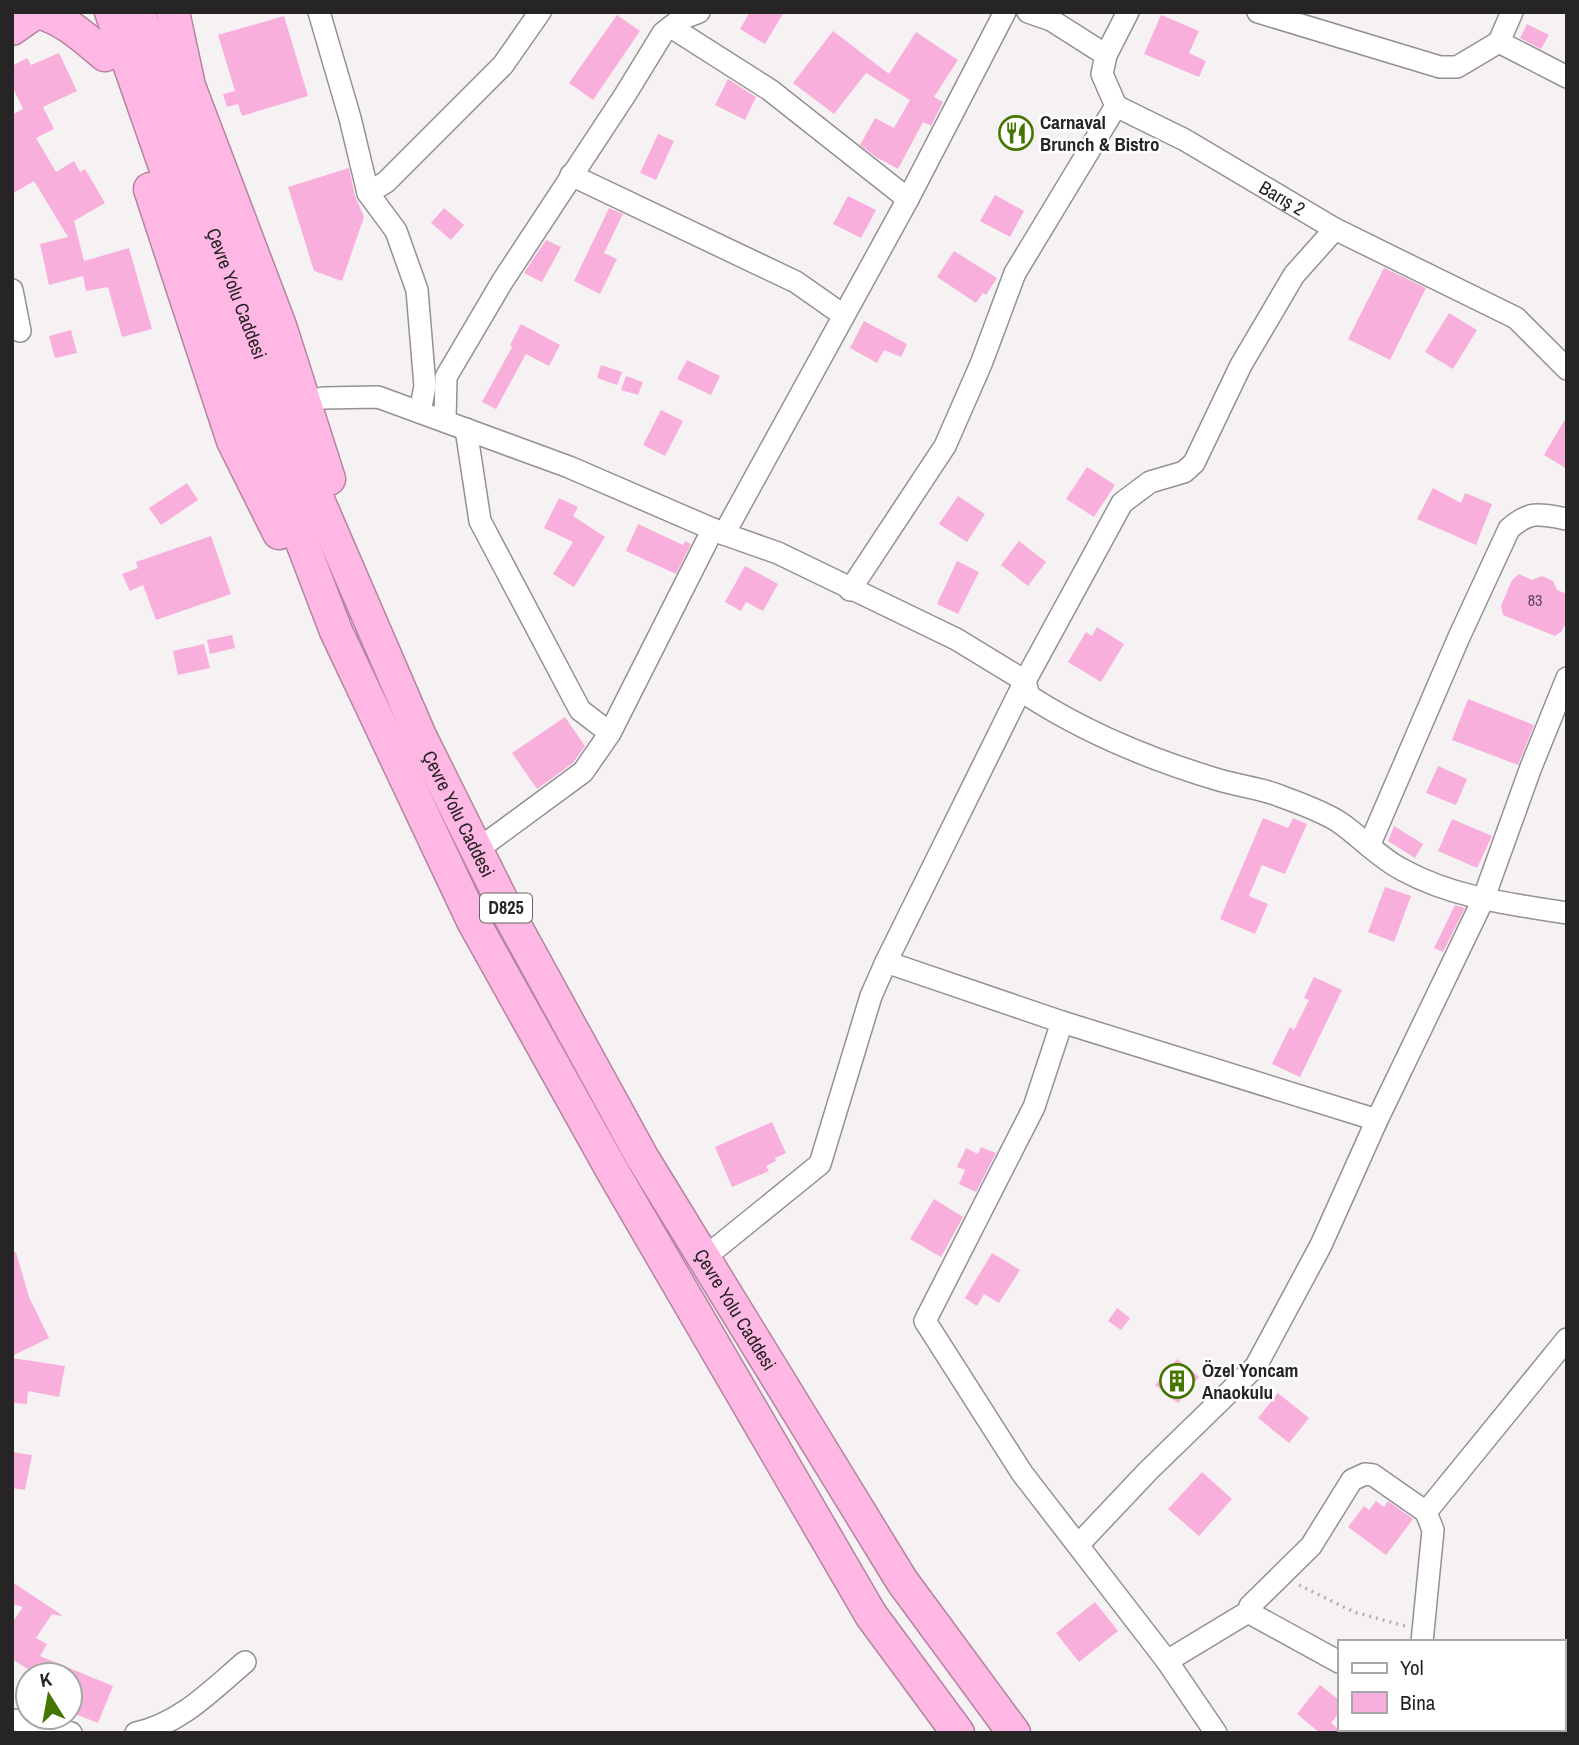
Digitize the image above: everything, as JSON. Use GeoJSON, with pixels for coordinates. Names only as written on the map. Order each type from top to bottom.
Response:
{"type":"FeatureCollection","features":[{"type":"Feature","properties":{"kind":"highway"},"geometry":{"type":"LineString","coordinates":[[12,29],[37,12],[57,17],[105,55]]}},
{"type":"Feature","properties":{"kind":"highway"},"geometry":{"type":"LineString","coordinates":[[90,12],[233,441],[303,580],[336,631]]}},
{"type":"Feature","properties":{"kind":"highway","name":"Çevre Yolu Caddesi"},"geometry":{"type":"LineString","coordinates":[[110,12],[235,367],[336,631],[473,921],[613,1172],[871,1615],[958,1733]]}},
{"type":"Feature","properties":{"kind":"highway","name":"Çevre Yolu Caddesi"},"geometry":{"type":"LineString","coordinates":[[139,12],[178,137],[290,435],[420,736],[507,911],[642,1157],[902,1581],[1014,1733]]}},
{"type":"Feature","properties":{"kind":"highway"},"geometry":{"type":"LineString","coordinates":[[173,12],[190,86],[280,326],[359,568],[369,618]]}},
{"type":"Feature","properties":{"kind":"street"},"geometry":{"type":"LineString","coordinates":[[319,12],[350,118],[368,193],[396,231],[417,290],[425,386],[419,412]]}},
{"type":"Feature","properties":{"kind":"street"},"geometry":{"type":"LineString","coordinates":[[368,193],[386,182],[503,65],[540,12]]}},
{"type":"Feature","properties":{"kind":"street"},"geometry":{"type":"LineString","coordinates":[[445,421],[446,377],[502,282],[663,33],[681,19],[699,12]]}},
{"type":"Feature","properties":{"kind":"street"},"geometry":{"type":"LineString","coordinates":[[477,850],[583,772],[611,733],[719,531],[908,199],[1005,12]]}},
{"type":"Feature","properties":{"kind":"street"},"geometry":{"type":"LineString","coordinates":[[1028,12],[1051,20],[1106,55]]}},
{"type":"Feature","properties":{"kind":"street"},"geometry":{"type":"LineString","coordinates":[[850,590],[945,446],[981,364],[1015,273],[1116,107],[1102,74],[1106,55],[1128,12]]}},
{"type":"Feature","properties":{"kind":"street"},"geometry":{"type":"LineString","coordinates":[[1258,12],[1440,67],[1457,67],[1499,42],[1512,12]]}},
{"type":"Feature","properties":{"kind":"street"},"geometry":{"type":"LineString","coordinates":[[671,27],[770,90],[908,199]]}},
{"type":"Feature","properties":{"kind":"street"},"geometry":{"type":"LineString","coordinates":[[1499,42],[1567,77]]}},
{"type":"Feature","properties":{"kind":"street","name":"Barış 2"},"geometry":{"type":"LineString","coordinates":[[1116,107],[1185,140],[1335,229],[1516,318],[1567,369]]}},
{"type":"Feature","properties":{"kind":"street"},"geometry":{"type":"LineString","coordinates":[[571,174],[796,282],[843,315]]}},
{"type":"Feature","properties":{"kind":"street"},"geometry":{"type":"LineString","coordinates":[[704,1258],[820,1164],[871,996],[886,962],[1025,681],[1122,503],[1150,482],[1184,472],[1194,463],[1241,365],[1294,275],[1335,229]]}},
{"type":"Feature","properties":{"kind":"street"},"geometry":{"type":"LineString","coordinates":[[12,290],[20,331]]}},
{"type":"Feature","properties":{"kind":"street"},"geometry":{"type":"LineString","coordinates":[[303,403],[323,398],[378,397],[569,467],[719,531],[778,553],[956,639],[1025,681],[1029,696],[1062,717],[1115,743],[1166,763],[1278,795],[1336,820],[1402,870],[1483,900],[1567,913]]}},
{"type":"Feature","properties":{"kind":"street"},"geometry":{"type":"LineString","coordinates":[[466,429],[480,521],[580,710],[611,733]]}},
{"type":"Feature","properties":{"kind":"street"},"geometry":{"type":"LineString","coordinates":[[1369,846],[1459,637],[1509,529],[1522,517],[1540,514],[1567,519]]}},
{"type":"Feature","properties":{"kind":"street"},"geometry":{"type":"LineString","coordinates":[[1078,1545],[1148,1471],[1256,1366],[1321,1245],[1377,1120],[1483,900],[1531,767],[1567,678]]}},
{"type":"Feature","properties":{"kind":"street"},"geometry":{"type":"LineString","coordinates":[[886,962],[1062,1022],[1377,1120]]}},
{"type":"Feature","properties":{"kind":"street"},"geometry":{"type":"LineString","coordinates":[[1062,1022],[1034,1107],[925,1321],[1022,1473],[1167,1661],[1216,1733]]}},
{"type":"Feature","properties":{"kind":"street"},"geometry":{"type":"LineString","coordinates":[[1426,1512],[1567,1339]]}},
{"type":"Feature","properties":{"kind":"street"},"geometry":{"type":"LineString","coordinates":[[1167,1661],[1248,1612],[1250,1606],[1311,1546],[1352,1480],[1365,1474],[1373,1475],[1426,1512],[1433,1530],[1423,1636]]}},
{"type":"Feature","properties":{"kind":"street"},"geometry":{"type":"LineString","coordinates":[[1248,1612],[1338,1661]]}},
{"type":"Feature","properties":{"kind":"street"},"geometry":{"type":"LineString","coordinates":[[136,1733],[147,1731],[184,1714],[245,1662]]}},
{"type":"Feature","properties":{"kind":"street"},"geometry":{"type":"LineString","coordinates":[[12,1720],[32,1722],[71,1733]]}},
{"type":"Feature","properties":{"kind":"path"},"geometry":{"type":"LineString","coordinates":[[1281,1576],[1354,1612],[1423,1636]]}},
{"type":"Feature","properties":{"kind":"building"},"geometry":{"type":"Polygon","coordinates":[[[750,12],[784,12],[765,44],[740,29],[750,12]]]}},
{"type":"Feature","properties":{"kind":"building"},"geometry":{"type":"Polygon","coordinates":[[[617,15],[640,31],[593,100],[569,83],[617,15]]]}},
{"type":"Feature","properties":{"kind":"building"},"geometry":{"type":"Polygon","coordinates":[[[1161,15],[1199,31],[1189,53],[1206,61],[1199,77],[1144,54],[1161,15]]]}},
{"type":"Feature","properties":{"kind":"building"},"geometry":{"type":"Polygon","coordinates":[[[284,16],[308,96],[242,116],[238,104],[227,107],[223,94],[235,91],[218,35],[284,16]]]}},
{"type":"Feature","properties":{"kind":"building"},"geometry":{"type":"Polygon","coordinates":[[[1527,24],[1549,35],[1541,49],[1520,38],[1527,24]]]}},
{"type":"Feature","properties":{"kind":"building"},"geometry":{"type":"Polygon","coordinates":[[[833,31],[889,74],[916,32],[958,60],[934,97],[943,102],[931,126],[923,122],[898,169],[860,145],[875,118],[894,128],[910,100],[866,73],[834,114],[793,83],[833,31]]]}},
{"type":"Feature","properties":{"kind":"building"},"geometry":{"type":"Polygon","coordinates":[[[59,53],[77,91],[43,107],[54,129],[36,138],[56,172],[74,161],[80,172],[85,169],[105,203],[74,221],[84,261],[129,248],[152,329],[122,337],[108,287],[86,291],[83,276],[49,285],[40,244],[68,237],[34,181],[12,194],[12,115],[23,109],[12,86],[12,66],[27,58],[31,65],[59,53]]]}},
{"type":"Feature","properties":{"kind":"building"},"geometry":{"type":"Polygon","coordinates":[[[728,79],[756,97],[745,120],[715,105],[728,79]]]}},
{"type":"Feature","properties":{"kind":"building"},"geometry":{"type":"Polygon","coordinates":[[[658,134],[674,141],[656,180],[640,173],[658,134]]]}},
{"type":"Feature","properties":{"kind":"building"},"geometry":{"type":"Polygon","coordinates":[[[349,168],[355,196],[364,217],[342,281],[314,271],[288,187],[349,168]]]}},
{"type":"Feature","properties":{"kind":"building"},"geometry":{"type":"Polygon","coordinates":[[[995,195],[1024,211],[1010,237],[980,221],[995,195]]]}},
{"type":"Feature","properties":{"kind":"building"},"geometry":{"type":"Polygon","coordinates":[[[848,196],[876,210],[861,238],[833,224],[848,196]]]}},
{"type":"Feature","properties":{"kind":"building"},"geometry":{"type":"Polygon","coordinates":[[[444,208],[464,225],[451,240],[431,223],[444,208]]]}},
{"type":"Feature","properties":{"kind":"building"},"geometry":{"type":"Polygon","coordinates":[[[609,208],[623,214],[604,253],[617,259],[600,294],[574,281],[609,208]]]}},
{"type":"Feature","properties":{"kind":"building"},"geometry":{"type":"Polygon","coordinates":[[[546,240],[561,247],[542,282],[524,273],[546,240]]]}},
{"type":"Feature","properties":{"kind":"building"},"geometry":{"type":"Polygon","coordinates":[[[954,251],[997,278],[986,295],[983,293],[976,303],[937,277],[954,251]]]}},
{"type":"Feature","properties":{"kind":"building"},"geometry":{"type":"Polygon","coordinates":[[[1384,268],[1426,288],[1390,360],[1348,339],[1384,268]]]}},
{"type":"Feature","properties":{"kind":"building"},"geometry":{"type":"Polygon","coordinates":[[[1449,313],[1477,330],[1453,369],[1425,352],[1449,313]]]}},
{"type":"Feature","properties":{"kind":"building"},"geometry":{"type":"Polygon","coordinates":[[[864,321],[907,344],[901,357],[884,350],[877,363],[850,348],[864,321]]]}},
{"type":"Feature","properties":{"kind":"building"},"geometry":{"type":"Polygon","coordinates":[[[521,324],[560,345],[549,366],[526,354],[496,409],[482,402],[512,347],[510,345],[521,324]]]}},
{"type":"Feature","properties":{"kind":"building"},"geometry":{"type":"Polygon","coordinates":[[[71,330],[77,353],[55,358],[49,336],[71,330]]]}},
{"type":"Feature","properties":{"kind":"building"},"geometry":{"type":"Polygon","coordinates":[[[687,360],[720,376],[711,395],[677,379],[687,360]]]}},
{"type":"Feature","properties":{"kind":"building"},"geometry":{"type":"Polygon","coordinates":[[[601,365],[622,372],[617,385],[597,378],[601,365]]]}},
{"type":"Feature","properties":{"kind":"building"},"geometry":{"type":"Polygon","coordinates":[[[626,376],[643,382],[638,395],[621,390],[626,376]]]}},
{"type":"Feature","properties":{"kind":"building"},"geometry":{"type":"Polygon","coordinates":[[[661,410],[683,421],[665,456],[643,445],[661,410]]]}},
{"type":"Feature","properties":{"kind":"building"},"geometry":{"type":"Polygon","coordinates":[[[1567,416],[1567,469],[1544,455],[1567,416]]]}},
{"type":"Feature","properties":{"kind":"building"},"geometry":{"type":"Polygon","coordinates":[[[1087,467],[1115,485],[1094,517],[1066,499],[1087,467]]]}},
{"type":"Feature","properties":{"kind":"building"},"geometry":{"type":"Polygon","coordinates":[[[187,483],[198,500],[161,525],[149,508],[187,483]]]}},
{"type":"Feature","properties":{"kind":"building"},"geometry":{"type":"Polygon","coordinates":[[[1433,488],[1461,503],[1465,493],[1492,504],[1476,545],[1417,519],[1433,488]]]}},
{"type":"Feature","properties":{"kind":"building"},"geometry":{"type":"Polygon","coordinates":[[[958,496],[985,514],[967,542],[939,524],[958,496]]]}},
{"type":"Feature","properties":{"kind":"building"},"geometry":{"type":"Polygon","coordinates":[[[559,498],[578,507],[573,516],[605,537],[574,587],[553,574],[573,542],[544,528],[559,498]]]}},
{"type":"Feature","properties":{"kind":"building"},"geometry":{"type":"Polygon","coordinates":[[[638,524],[683,545],[685,541],[691,544],[676,574],[626,551],[638,524]]]}},
{"type":"Feature","properties":{"kind":"building"},"geometry":{"type":"Polygon","coordinates":[[[211,536],[231,594],[156,620],[143,585],[130,591],[122,574],[138,568],[136,562],[211,536]]]}},
{"type":"Feature","properties":{"kind":"building"},"geometry":{"type":"Polygon","coordinates":[[[1019,541],[1046,562],[1028,586],[1001,565],[1019,541]]]}},
{"type":"Feature","properties":{"kind":"building"},"geometry":{"type":"Polygon","coordinates":[[[957,561],[979,572],[958,614],[937,604],[957,561]]]}},
{"type":"Feature","properties":{"kind":"building"},"geometry":{"type":"Polygon","coordinates":[[[745,566],[778,584],[763,611],[746,602],[741,611],[725,602],[745,566]]]}},
{"type":"Feature","properties":{"kind":"building"},"geometry":{"type":"Polygon","coordinates":[[[1519,574],[1532,580],[1542,576],[1553,581],[1557,590],[1567,594],[1567,620],[1562,631],[1555,636],[1503,615],[1501,606],[1512,580],[1519,574]]]}},
{"type":"Feature","properties":{"kind":"building"},"geometry":{"type":"Polygon","coordinates":[[[1097,627],[1124,644],[1101,682],[1068,662],[1086,632],[1092,636],[1097,627]]]}},
{"type":"Feature","properties":{"kind":"building"},"geometry":{"type":"Polygon","coordinates":[[[232,635],[235,648],[210,654],[207,640],[232,635]]]}},
{"type":"Feature","properties":{"kind":"building"},"geometry":{"type":"Polygon","coordinates":[[[204,644],[210,668],[178,675],[173,651],[204,644]]]}},
{"type":"Feature","properties":{"kind":"building"},"geometry":{"type":"Polygon","coordinates":[[[1468,699],[1534,725],[1518,765],[1452,740],[1468,699]]]}},
{"type":"Feature","properties":{"kind":"building"},"geometry":{"type":"Polygon","coordinates":[[[565,717],[585,746],[573,763],[537,789],[512,753],[565,717]]]}},
{"type":"Feature","properties":{"kind":"building"},"geometry":{"type":"Polygon","coordinates":[[[1438,766],[1467,779],[1456,805],[1426,793],[1438,766]]]}},
{"type":"Feature","properties":{"kind":"building"},"geometry":{"type":"Polygon","coordinates":[[[1263,818],[1288,828],[1293,818],[1307,824],[1285,874],[1262,865],[1249,896],[1268,904],[1255,934],[1220,919],[1263,818]]]}},
{"type":"Feature","properties":{"kind":"building"},"geometry":{"type":"Polygon","coordinates":[[[1452,819],[1492,836],[1477,868],[1438,851],[1452,819]]]}},
{"type":"Feature","properties":{"kind":"building"},"geometry":{"type":"Polygon","coordinates":[[[1394,826],[1423,844],[1415,858],[1388,841],[1394,826]]]}},
{"type":"Feature","properties":{"kind":"building"},"geometry":{"type":"Polygon","coordinates":[[[1385,887],[1411,896],[1394,942],[1368,932],[1385,887]]]}},
{"type":"Feature","properties":{"kind":"building"},"geometry":{"type":"Polygon","coordinates":[[[1455,905],[1465,908],[1443,952],[1434,948],[1455,905]]]}},
{"type":"Feature","properties":{"kind":"building"},"geometry":{"type":"Polygon","coordinates":[[[1314,977],[1342,990],[1300,1077],[1272,1064],[1290,1027],[1294,1030],[1309,1000],[1304,998],[1314,977]]]}},
{"type":"Feature","properties":{"kind":"building"},"geometry":{"type":"Polygon","coordinates":[[[772,1122],[786,1153],[766,1166],[769,1171],[732,1187],[715,1147],[772,1122]]]}},
{"type":"Feature","properties":{"kind":"building"},"geometry":{"type":"Polygon","coordinates":[[[981,1147],[996,1153],[976,1192],[959,1184],[965,1170],[957,1167],[966,1148],[978,1154],[981,1147]]]}},
{"type":"Feature","properties":{"kind":"building"},"geometry":{"type":"Polygon","coordinates":[[[934,1199],[963,1217],[941,1257],[910,1239],[934,1199]]]}},
{"type":"Feature","properties":{"kind":"building"},"geometry":{"type":"Polygon","coordinates":[[[16,1252],[29,1297],[49,1338],[12,1356],[12,1253],[16,1252]]]}},
{"type":"Feature","properties":{"kind":"building"},"geometry":{"type":"Polygon","coordinates":[[[992,1253],[1020,1270],[999,1303],[984,1294],[977,1306],[965,1298],[992,1253]]]}},
{"type":"Feature","properties":{"kind":"building"},"geometry":{"type":"Polygon","coordinates":[[[1117,1308],[1130,1318],[1121,1330],[1108,1321],[1117,1308]]]}},
{"type":"Feature","properties":{"kind":"building"},"geometry":{"type":"Polygon","coordinates":[[[12,1358],[65,1366],[59,1397],[28,1391],[27,1404],[12,1403],[12,1358]]]}},
{"type":"Feature","properties":{"kind":"building","name":"Özel Yoncam Anaokulu"},"geometry":{"type":"Polygon","coordinates":[[[1177,1359],[1199,1377],[1178,1403],[1155,1385],[1177,1359]]]}},
{"type":"Feature","properties":{"kind":"building"},"geometry":{"type":"Polygon","coordinates":[[[1278,1393],[1309,1418],[1289,1443],[1258,1418],[1278,1393]]]}},
{"type":"Feature","properties":{"kind":"building"},"geometry":{"type":"Polygon","coordinates":[[[12,1452],[32,1455],[25,1490],[12,1488],[12,1452]]]}},
{"type":"Feature","properties":{"kind":"building"},"geometry":{"type":"Polygon","coordinates":[[[1202,1472],[1232,1499],[1199,1536],[1168,1509],[1202,1472]]]}},
{"type":"Feature","properties":{"kind":"building"},"geometry":{"type":"Polygon","coordinates":[[[1376,1501],[1384,1507],[1388,1501],[1413,1519],[1386,1555],[1348,1527],[1364,1506],[1369,1510],[1376,1501]]]}},
{"type":"Feature","properties":{"kind":"building"},"geometry":{"type":"Polygon","coordinates":[[[12,1582],[62,1615],[52,1614],[36,1638],[47,1644],[40,1656],[52,1661],[12,1659],[12,1623],[23,1607],[12,1604],[12,1582]]]}},
{"type":"Feature","properties":{"kind":"building"},"geometry":{"type":"Polygon","coordinates":[[[1095,1602],[1118,1631],[1079,1662],[1056,1633],[1095,1602]]]}},
{"type":"Feature","properties":{"kind":"building"},"geometry":{"type":"Polygon","coordinates":[[[84,1674],[113,1686],[98,1723],[84,1718],[84,1674]]]}},
{"type":"Feature","properties":{"kind":"building"},"geometry":{"type":"Polygon","coordinates":[[[1320,1685],[1338,1699],[1338,1714],[1331,1723],[1343,1733],[1320,1733],[1297,1714],[1320,1685]]]}},
{"type":"Feature","properties":{"kind":"place","name":"Carnaval Brunch & Bistro"},"geometry":{"type":"Point","coordinates":[1016,133]}},
{"type":"Feature","properties":{"kind":"place","name":"Özel Yoncam Anaokulu"},"geometry":{"type":"Point","coordinates":[1177,1381]}}]}
